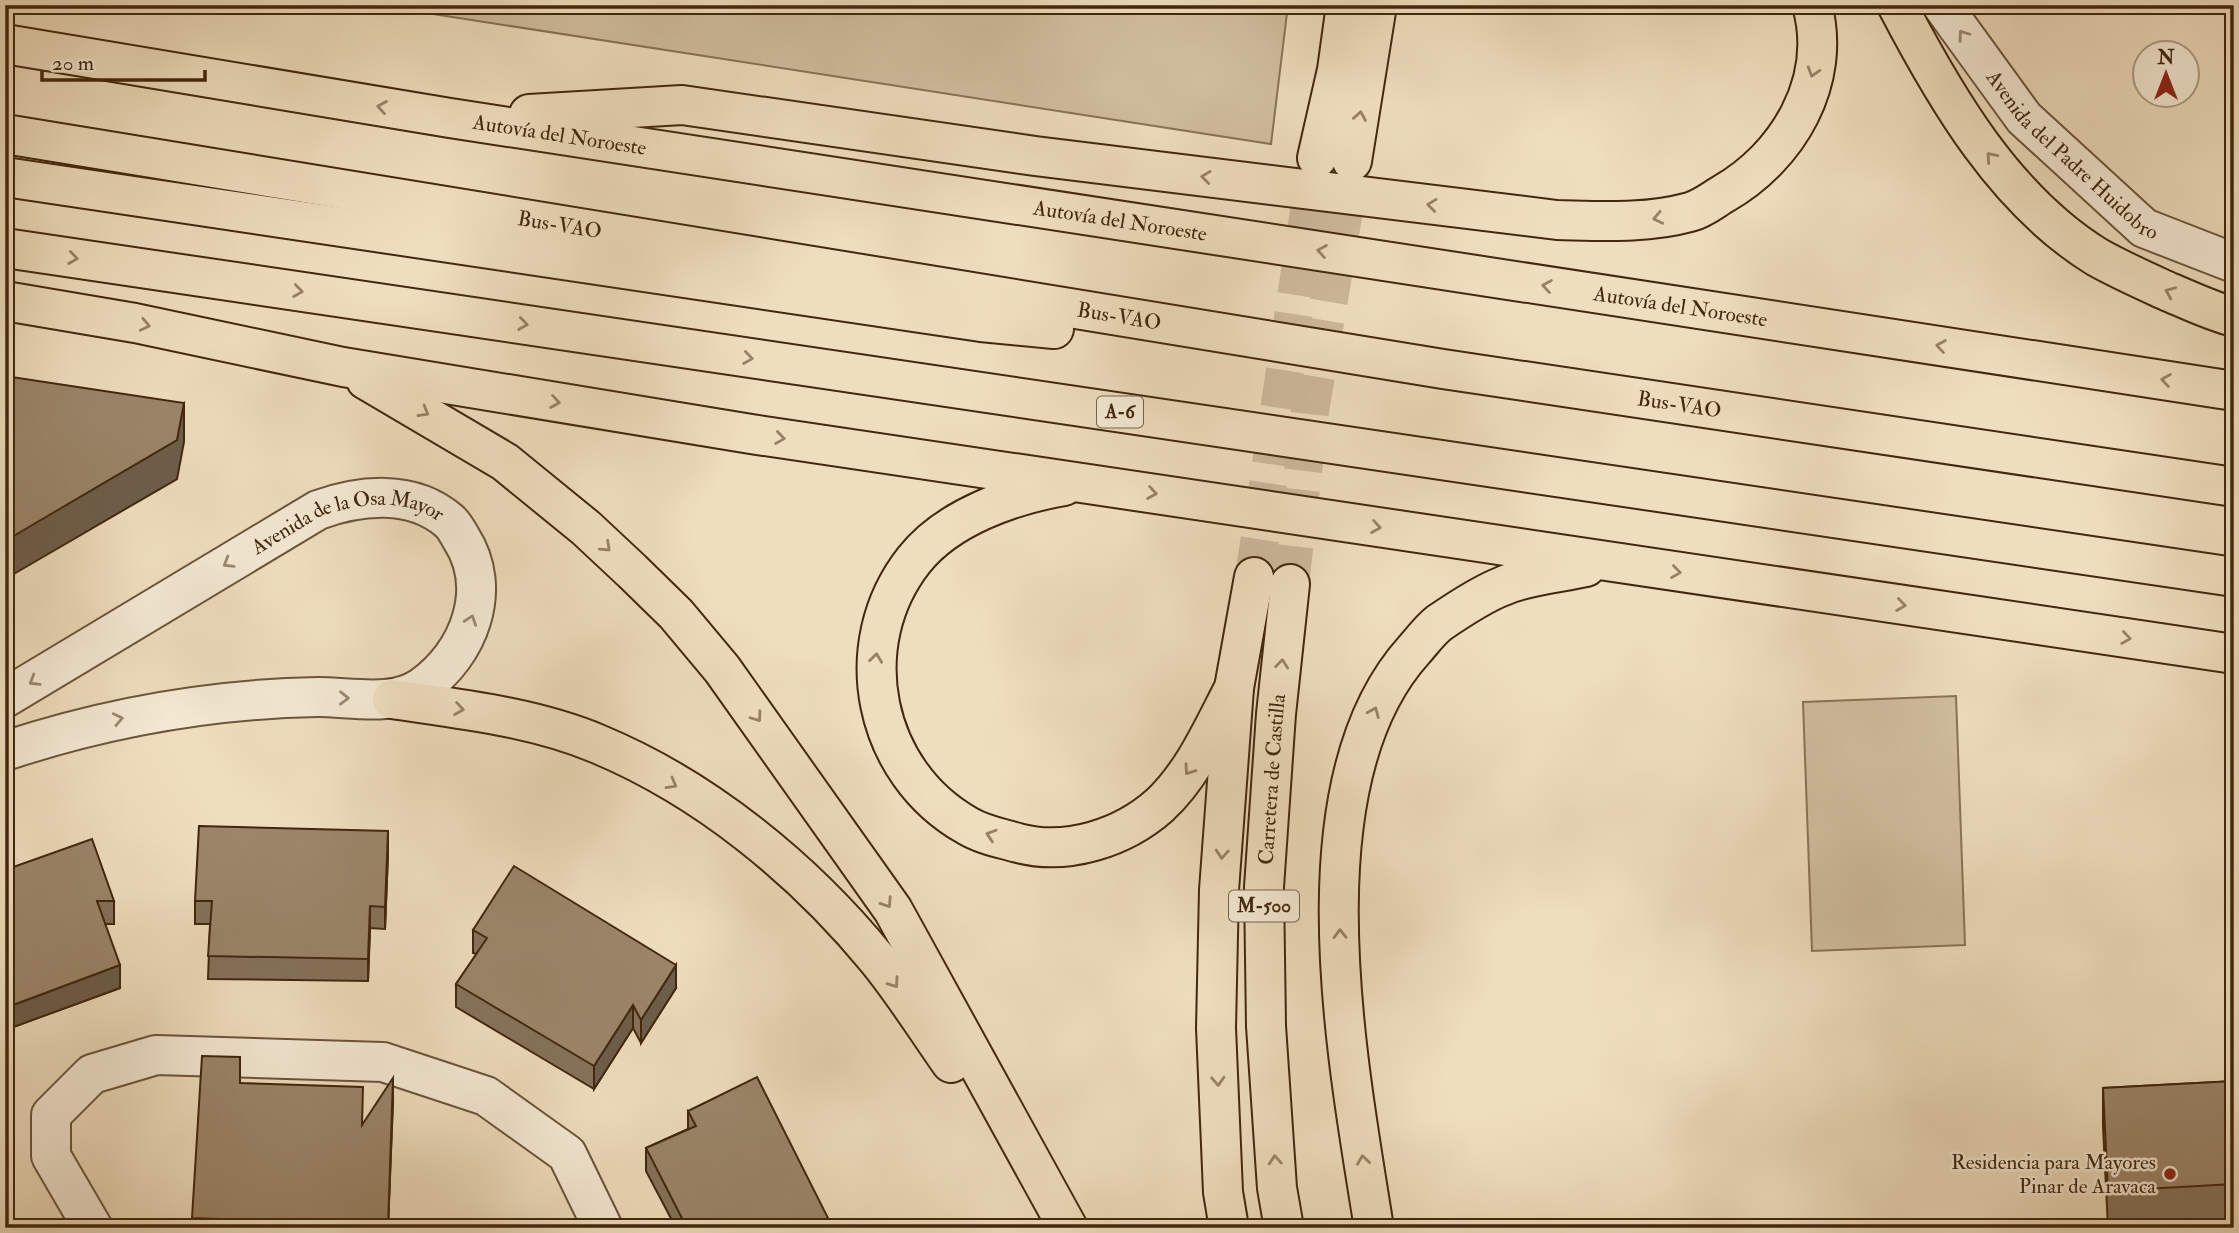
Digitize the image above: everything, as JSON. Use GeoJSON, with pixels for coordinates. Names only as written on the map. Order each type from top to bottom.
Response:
{"type":"FeatureCollection","features":[{"type":"Feature","properties":{"kind":"highway"},"geometry":{"type":"LineString","coordinates":[[1346,5],[1337,70],[1334,160],[1392,5]]}},
{"type":"Feature","properties":{"kind":"highway"},"geometry":{"type":"LineString","coordinates":[[1368,71],[1377,5]]}},
{"type":"Feature","properties":{"kind":"highway"},"geometry":{"type":"LineString","coordinates":[[450,118],[682,106],[1035,156],[1557,220],[1641,222],[1694,211],[1747,180],[1783,144],[1800,117],[1818,59],[1812,5]]}},
{"type":"Feature","properties":{"kind":"highway"},"geometry":{"type":"LineString","coordinates":[[1897,5],[1925,60],[1976,140],[2050,222],[2097,256],[2139,279],[2234,317]]}},
{"type":"Feature","properties":{"kind":"highway","name":"Autovía del Noroeste"},"geometry":{"type":"LineString","coordinates":[[5,44],[450,118],[2234,391]]}},
{"type":"Feature","properties":{"kind":"highway","name":"Bus-VAO"},"geometry":{"type":"LineString","coordinates":[[5,134],[1443,369],[2234,487]]}},
{"type":"Feature","properties":{"kind":"highway"},"geometry":{"type":"LineString","coordinates":[[5,177],[981,322],[1443,369]]}},
{"type":"Feature","properties":{"kind":"highway","name":"A-6"},"geometry":{"type":"LineString","coordinates":[[5,248],[2234,577]]}},
{"type":"Feature","properties":{"kind":"highway"},"geometry":{"type":"LineString","coordinates":[[5,301],[135,323],[343,367],[751,434],[2234,654]]}},
{"type":"Feature","properties":{"kind":"highway"},"geometry":{"type":"LineString","coordinates":[[343,367],[505,462],[586,528],[692,632],[722,669],[892,910],[1067,1228]]}},
{"type":"Feature","properties":{"kind":"highway"},"geometry":{"type":"LineString","coordinates":[[1084,482],[1034,492],[957,524],[915,558],[903,576],[888,605],[881,630],[875,672],[881,714],[897,755],[907,770],[934,800],[969,827],[1026,845],[1061,849],[1120,832],[1141,821],[1163,803],[1198,758],[1234,688]]}},
{"type":"Feature","properties":{"kind":"highway"},"geometry":{"type":"LineString","coordinates":[[1374,1228],[1353,1087],[1340,954],[1338,867],[1345,808],[1356,756],[1377,704],[1398,668],[1437,624],[1504,585],[1608,562]]}},
{"type":"Feature","properties":{"kind":"highway","name":"Carretera de Castilla"},"geometry":{"type":"LineString","coordinates":[[1234,688],[1272,580],[1276,714],[1264,887],[1266,1026],[1277,1188],[1284,1228]]}},
{"type":"Feature","properties":{"kind":"highway","name":"M-500"},"geometry":{"type":"LineString","coordinates":[[1229,1228],[1223,1192],[1216,1028],[1219,890],[1234,688]]}},
{"type":"Feature","properties":{"kind":"highway"},"geometry":{"type":"LineString","coordinates":[[392,699],[467,710],[534,724],[598,744],[687,792],[769,851],[808,884],[878,961],[1067,1228]]}},
{"type":"Feature","properties":{"kind":"street","name":"Avenida del Padre Huidobro"},"geometry":{"type":"LineString","coordinates":[[1942,5],[2024,118],[2144,228],[2234,263]]}},
{"type":"Feature","properties":{"kind":"street","name":"Avenida de la Osa Mayor"},"geometry":{"type":"LineString","coordinates":[[5,698],[318,510],[350,499],[408,500],[432,510],[451,522],[470,551],[477,585],[474,618],[456,655],[421,688],[392,699],[319,697],[170,708],[75,728],[5,751]]}},
{"type":"Feature","properties":{"kind":"street"},"geometry":{"type":"LineString","coordinates":[[93,1228],[51,1156],[51,1115],[92,1074],[156,1055],[383,1062],[486,1096],[567,1154],[603,1228]]}},
{"type":"Feature","properties":{"kind":"shaded area"},"geometry":{"type":"Polygon","coordinates":[[[375,5],[1288,5],[1271,144],[375,5]]]}},
{"type":"Feature","properties":{"kind":"shaded area"},"geometry":{"type":"Polygon","coordinates":[[[1956,696],[1965,945],[1812,951],[1803,702],[1956,696]]]}},
{"type":"Feature","properties":{"kind":"building"},"geometry":{"type":"Polygon","coordinates":[[[5,376],[184,403],[177,440],[5,541],[5,376]]]}},
{"type":"Feature","properties":{"kind":"building"},"geometry":{"type":"Polygon","coordinates":[[[199,826],[388,831],[385,907],[370,906],[368,959],[208,956],[212,901],[195,901],[199,826]]]}},
{"type":"Feature","properties":{"kind":"building"},"geometry":{"type":"Polygon","coordinates":[[[92,839],[114,901],[97,901],[120,965],[5,1008],[5,870],[92,839]]]}},
{"type":"Feature","properties":{"kind":"building"},"geometry":{"type":"Polygon","coordinates":[[[514,866],[676,965],[641,1020],[633,1005],[594,1066],[456,984],[487,938],[473,930],[514,866]]]}},
{"type":"Feature","properties":{"kind":"building"},"geometry":{"type":"Polygon","coordinates":[[[202,1056],[240,1057],[240,1083],[363,1087],[362,1125],[393,1078],[388,1225],[192,1218],[202,1056]]]}},
{"type":"Feature","properties":{"kind":"building"},"geometry":{"type":"Polygon","coordinates":[[[757,1077],[833,1228],[687,1228],[646,1148],[696,1126],[688,1111],[757,1077]]]}},
{"type":"Feature","properties":{"kind":"building","name":"Residencia para Mayores Pinar de Aravaca"},"geometry":{"type":"Polygon","coordinates":[[[2234,1081],[2234,1184],[2108,1191],[2103,1088],[2234,1081]]]}},
{"type":"Feature","properties":{"kind":"tunnel"},"geometry":{"type":"LineString","coordinates":[[1254,577],[1317,158]]}},
{"type":"Feature","properties":{"kind":"tunnel"},"geometry":{"type":"LineString","coordinates":[[1290,584],[1310,411],[1352,163]]}},
{"type":"Feature","properties":{"kind":"place","name":"Residencia para Mayores Pinar de Aravaca"},"geometry":{"type":"Point","coordinates":[2170,1174]}}]}
